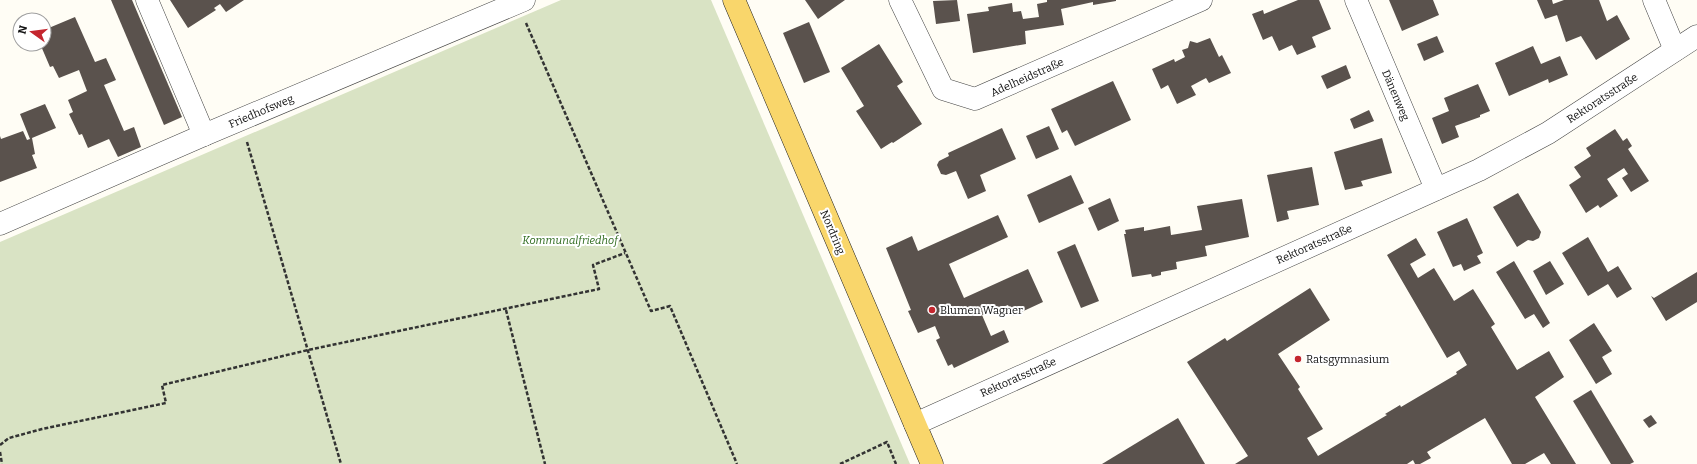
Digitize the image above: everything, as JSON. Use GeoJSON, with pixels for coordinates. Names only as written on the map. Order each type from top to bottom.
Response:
{"type":"FeatureCollection","features":[{"type":"Feature","properties":{"kind":"main road","name":"Nordring"},"geometry":{"type":"LineString","coordinates":[[734,0],[932,464]]}},
{"type":"Feature","properties":{"kind":"street"},"geometry":{"type":"LineString","coordinates":[[147,0],[204,135]]}},
{"type":"Feature","properties":{"kind":"street","name":"Adelheidstraße"},"geometry":{"type":"LineString","coordinates":[[900,0],[943,89],[976,100],[1201,0]]}},
{"type":"Feature","properties":{"kind":"street","name":"Dänenweg"},"geometry":{"type":"LineString","coordinates":[[1356,0],[1436,189]]}},
{"type":"Feature","properties":{"kind":"street"},"geometry":{"type":"LineString","coordinates":[[1654,0],[1675,50]]}},
{"type":"Feature","properties":{"kind":"street","name":"Friedhofsweg"},"geometry":{"type":"LineString","coordinates":[[0,224],[513,2]]}},
{"type":"Feature","properties":{"kind":"street","name":"Rektoratsstraße"},"geometry":{"type":"LineString","coordinates":[[915,424],[1479,170],[1548,133],[1697,36]]}},
{"type":"Feature","properties":{"kind":"path"},"geometry":{"type":"LineString","coordinates":[[513,2],[651,311],[670,306],[737,464]]}},
{"type":"Feature","properties":{"kind":"path"},"geometry":{"type":"LineString","coordinates":[[240,120],[341,464]]}},
{"type":"Feature","properties":{"kind":"path"},"geometry":{"type":"LineString","coordinates":[[0,445],[9,438],[42,429],[166,403],[162,385],[308,350],[506,310],[599,289],[593,265],[625,253]]}},
{"type":"Feature","properties":{"kind":"path"},"geometry":{"type":"LineString","coordinates":[[506,310],[545,464]]}},
{"type":"Feature","properties":{"kind":"path"},"geometry":{"type":"LineString","coordinates":[[840,464],[888,442],[896,464]]}},
{"type":"Feature","properties":{"kind":"path"},"geometry":{"type":"LineString","coordinates":[[0,452],[2,464]]}},
{"type":"Feature","properties":{"kind":"green space","name":"Kommunalfriedhof"},"geometry":{"type":"Polygon","coordinates":[[[561,0],[711,0],[910,464],[0,464],[0,242],[561,0]]]}},
{"type":"Feature","properties":{"kind":"building"},"geometry":{"type":"Polygon","coordinates":[[[111,0],[132,0],[182,117],[164,125],[111,0]]]}},
{"type":"Feature","properties":{"kind":"building"},"geometry":{"type":"Polygon","coordinates":[[[170,0],[244,0],[226,12],[220,4],[214,8],[216,10],[188,28],[170,0]]]}},
{"type":"Feature","properties":{"kind":"building"},"geometry":{"type":"Polygon","coordinates":[[[805,0],[845,0],[818,19],[805,0]]]}},
{"type":"Feature","properties":{"kind":"building"},"geometry":{"type":"Polygon","coordinates":[[[957,0],[960,21],[936,24],[933,1],[957,0]]]}},
{"type":"Feature","properties":{"kind":"building"},"geometry":{"type":"Polygon","coordinates":[[[1047,0],[1116,1],[1093,5],[1093,2],[1061,9],[1064,25],[1025,31],[1026,44],[973,53],[967,14],[989,11],[988,7],[1012,3],[1013,12],[1021,11],[1023,19],[1039,17],[1037,4],[1047,2],[1047,0]]]}},
{"type":"Feature","properties":{"kind":"building"},"geometry":{"type":"Polygon","coordinates":[[[1298,0],[1319,0],[1331,29],[1312,37],[1316,47],[1297,55],[1292,45],[1279,51],[1272,36],[1263,40],[1252,14],[1263,10],[1264,14],[1298,0]]]}},
{"type":"Feature","properties":{"kind":"building"},"geometry":{"type":"Polygon","coordinates":[[[1389,0],[1433,0],[1439,15],[1402,31],[1389,0]]]}},
{"type":"Feature","properties":{"kind":"building"},"geometry":{"type":"Polygon","coordinates":[[[1537,0],[1552,0],[1553,4],[1564,0],[1599,0],[1607,21],[1617,15],[1630,39],[1596,60],[1581,36],[1566,42],[1557,15],[1545,19],[1537,0]]]}},
{"type":"Feature","properties":{"kind":"building"},"geometry":{"type":"Polygon","coordinates":[[[75,17],[95,62],[106,58],[116,80],[104,85],[124,131],[134,127],[141,147],[118,157],[109,139],[88,148],[82,134],[79,135],[69,114],[73,112],[68,100],[87,91],[79,70],[59,78],[53,66],[50,67],[44,52],[52,52],[52,27],[75,17]]]}},
{"type":"Feature","properties":{"kind":"building"},"geometry":{"type":"Polygon","coordinates":[[[809,22],[830,72],[804,83],[783,33],[809,22]]]}},
{"type":"Feature","properties":{"kind":"building"},"geometry":{"type":"Polygon","coordinates":[[[1437,36],[1444,52],[1424,61],[1417,44],[1437,36]]]}},
{"type":"Feature","properties":{"kind":"building"},"geometry":{"type":"Polygon","coordinates":[[[1210,38],[1219,57],[1222,55],[1231,73],[1209,83],[1206,78],[1191,86],[1196,95],[1177,104],[1168,85],[1161,89],[1152,69],[1174,59],[1175,62],[1185,57],[1182,50],[1188,48],[1190,41],[1197,43],[1210,38]]]}},
{"type":"Feature","properties":{"kind":"building"},"geometry":{"type":"Polygon","coordinates":[[[879,44],[903,82],[897,86],[922,124],[881,149],[856,111],[864,106],[841,68],[879,44]]]}},
{"type":"Feature","properties":{"kind":"building"},"geometry":{"type":"Polygon","coordinates":[[[1533,46],[1541,64],[1560,56],[1568,75],[1549,83],[1548,79],[1509,96],[1495,63],[1533,46]]]}},
{"type":"Feature","properties":{"kind":"building"},"geometry":{"type":"Polygon","coordinates":[[[1346,65],[1351,78],[1327,89],[1321,76],[1346,65]]]}},
{"type":"Feature","properties":{"kind":"building"},"geometry":{"type":"Polygon","coordinates":[[[1113,81],[1131,120],[1075,146],[1067,130],[1062,133],[1051,109],[1113,81]]]}},
{"type":"Feature","properties":{"kind":"building"},"geometry":{"type":"Polygon","coordinates":[[[1478,84],[1490,111],[1480,115],[1480,117],[1455,126],[1459,137],[1442,144],[1432,118],[1449,111],[1444,98],[1478,84]]]}},
{"type":"Feature","properties":{"kind":"building"},"geometry":{"type":"Polygon","coordinates":[[[45,104],[56,128],[32,138],[35,154],[32,155],[37,168],[0,182],[0,136],[1,139],[23,131],[27,140],[30,139],[20,114],[45,104]]]}},
{"type":"Feature","properties":{"kind":"building"},"geometry":{"type":"Polygon","coordinates":[[[1369,110],[1374,121],[1354,129],[1350,119],[1369,110]]]}},
{"type":"Feature","properties":{"kind":"building"},"geometry":{"type":"Polygon","coordinates":[[[1049,126],[1059,149],[1036,159],[1026,136],[1049,126]]]}},
{"type":"Feature","properties":{"kind":"building"},"geometry":{"type":"Polygon","coordinates":[[[1002,128],[1016,159],[980,175],[986,191],[968,199],[956,171],[946,175],[941,174],[937,165],[939,161],[949,156],[948,153],[1002,128]]]}},
{"type":"Feature","properties":{"kind":"building"},"geometry":{"type":"Polygon","coordinates":[[[1615,129],[1623,141],[1627,138],[1632,146],[1628,149],[1649,181],[1631,192],[1622,178],[1628,174],[1624,168],[1607,179],[1618,196],[1600,208],[1598,205],[1586,213],[1569,185],[1581,177],[1574,167],[1591,156],[1586,148],[1615,129]]]}},
{"type":"Feature","properties":{"kind":"building"},"geometry":{"type":"Polygon","coordinates":[[[1382,138],[1392,173],[1361,181],[1363,186],[1345,190],[1334,152],[1382,138]]]}},
{"type":"Feature","properties":{"kind":"building"},"geometry":{"type":"Polygon","coordinates":[[[1312,167],[1319,205],[1287,211],[1289,219],[1277,222],[1267,175],[1312,167]]]}},
{"type":"Feature","properties":{"kind":"building"},"geometry":{"type":"Polygon","coordinates":[[[1071,175],[1084,203],[1039,223],[1027,195],[1071,175]]]}},
{"type":"Feature","properties":{"kind":"building"},"geometry":{"type":"Polygon","coordinates":[[[1518,193],[1541,232],[1539,238],[1533,241],[1528,240],[1517,247],[1493,207],[1518,193]]]}},
{"type":"Feature","properties":{"kind":"building"},"geometry":{"type":"Polygon","coordinates":[[[1110,198],[1119,221],[1098,231],[1088,208],[1110,198]]]}},
{"type":"Feature","properties":{"kind":"building"},"geometry":{"type":"Polygon","coordinates":[[[1242,199],[1249,237],[1205,246],[1207,256],[1176,262],[1177,269],[1161,272],[1161,275],[1152,277],[1151,274],[1132,277],[1124,234],[1126,234],[1125,230],[1144,227],[1144,231],[1170,226],[1171,235],[1202,230],[1197,206],[1242,199]]]}},
{"type":"Feature","properties":{"kind":"building"},"geometry":{"type":"Polygon","coordinates":[[[998,215],[1008,237],[949,264],[964,298],[1028,269],[1043,302],[1013,316],[1008,305],[982,315],[991,336],[1004,330],[1009,342],[954,368],[952,364],[948,366],[936,340],[940,338],[935,326],[918,333],[908,311],[911,310],[886,248],[912,236],[918,251],[998,215]]]}},
{"type":"Feature","properties":{"kind":"building"},"geometry":{"type":"Polygon","coordinates":[[[1467,218],[1483,253],[1477,256],[1481,263],[1464,271],[1461,264],[1453,267],[1437,232],[1467,218]]]}},
{"type":"Feature","properties":{"kind":"building"},"geometry":{"type":"Polygon","coordinates":[[[1588,237],[1608,272],[1618,266],[1632,289],[1617,298],[1608,284],[1588,296],[1562,253],[1588,237]]]}},
{"type":"Feature","properties":{"kind":"building"},"geometry":{"type":"Polygon","coordinates":[[[1416,238],[1426,255],[1410,264],[1418,278],[1434,268],[1454,301],[1473,289],[1495,324],[1491,327],[1517,370],[1549,351],[1564,377],[1535,397],[1576,464],[1551,464],[1544,453],[1525,464],[1512,464],[1485,418],[1427,452],[1431,458],[1420,464],[1415,464],[1413,460],[1407,464],[1235,464],[1248,456],[1187,362],[1225,338],[1227,341],[1310,288],[1330,320],[1278,354],[1300,387],[1298,389],[1323,429],[1307,438],[1318,456],[1387,415],[1385,414],[1400,405],[1401,407],[1457,374],[1456,372],[1467,365],[1459,351],[1447,358],[1387,255],[1416,238]]]}},
{"type":"Feature","properties":{"kind":"building"},"geometry":{"type":"Polygon","coordinates":[[[1075,244],[1099,301],[1081,308],[1057,252],[1075,244]]]}},
{"type":"Feature","properties":{"kind":"building"},"geometry":{"type":"Polygon","coordinates":[[[1514,261],[1550,323],[1543,328],[1534,314],[1525,319],[1496,272],[1514,261]]]}},
{"type":"Feature","properties":{"kind":"building"},"geometry":{"type":"Polygon","coordinates":[[[1550,261],[1564,284],[1546,295],[1533,271],[1550,261]]]}},
{"type":"Feature","properties":{"kind":"building"},"geometry":{"type":"Polygon","coordinates":[[[1697,272],[1697,302],[1666,321],[1651,296],[1654,298],[1697,272]]]}},
{"type":"Feature","properties":{"kind":"building"},"geometry":{"type":"Polygon","coordinates":[[[1594,323],[1612,351],[1602,357],[1612,374],[1596,384],[1569,340],[1594,323]]]}},
{"type":"Feature","properties":{"kind":"building"},"geometry":{"type":"Polygon","coordinates":[[[1591,390],[1634,462],[1630,464],[1611,464],[1573,401],[1591,390]]]}},
{"type":"Feature","properties":{"kind":"building"},"geometry":{"type":"Polygon","coordinates":[[[1651,415],[1657,423],[1649,428],[1643,420],[1651,415]]]}},
{"type":"Feature","properties":{"kind":"building"},"geometry":{"type":"Polygon","coordinates":[[[1178,418],[1205,464],[1102,464],[1153,433],[1178,418]]]}},
{"type":"Feature","properties":{"kind":"place","name":"Blumen Wagner"},"geometry":{"type":"Point","coordinates":[932,310]}},
{"type":"Feature","properties":{"kind":"place","name":"Ratsgymnasium"},"geometry":{"type":"Point","coordinates":[1298,359]}}]}
